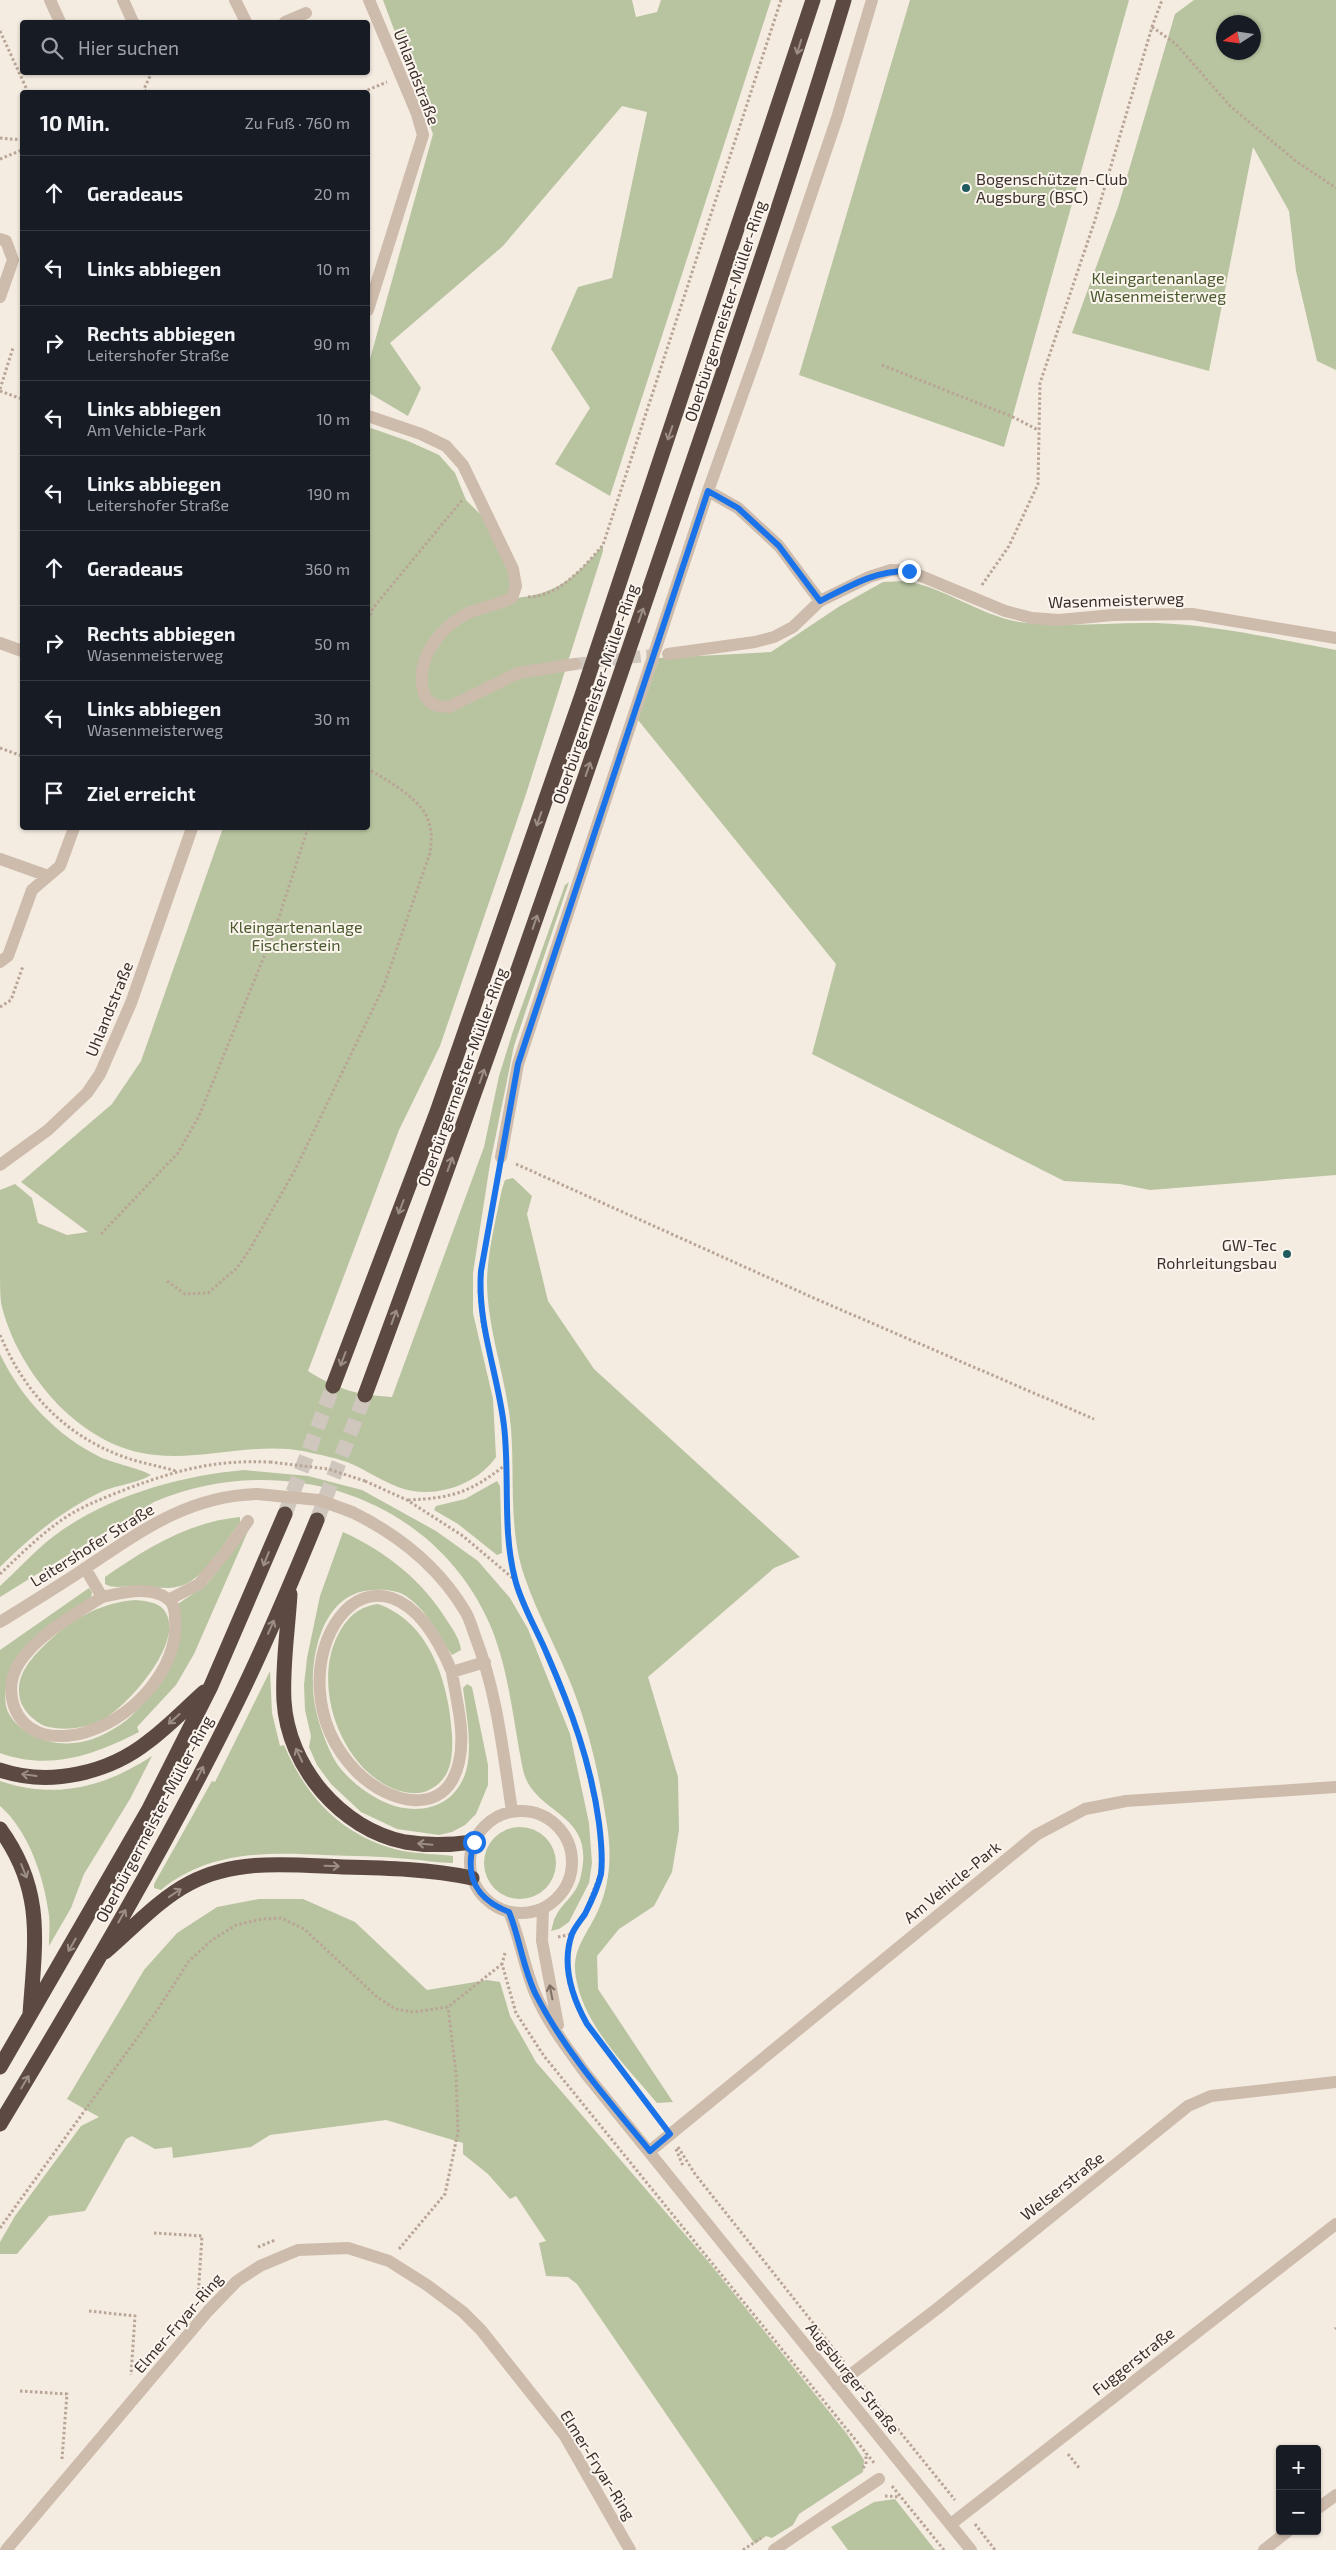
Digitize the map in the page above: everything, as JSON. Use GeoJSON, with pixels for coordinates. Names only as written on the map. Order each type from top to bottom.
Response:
{"type":"FeatureCollection","features":[{"type":"Feature","properties":{"kind":"highway","name":"Oberbürgermeister-Müller-Ring"},"geometry":{"type":"LineString","coordinates":[[333,1386],[437,1112],[582,695],[813,0]]}},
{"type":"Feature","properties":{"kind":"highway","name":"Oberbürgermeister-Müller-Ring"},"geometry":{"type":"LineString","coordinates":[[365,1395],[466,1122],[610,706],[750,290],[844,0]]}},
{"type":"Feature","properties":{"kind":"highway","name":"Oberbürgermeister-Müller-Ring"},"geometry":{"type":"LineString","coordinates":[[0,2066],[149,1809],[210,1686],[284,1514]]}},
{"type":"Feature","properties":{"kind":"highway","name":"Oberbürgermeister-Müller-Ring"},"geometry":{"type":"LineString","coordinates":[[0,2124],[176,1822],[238,1699],[291,1583],[317,1520]]}},
{"type":"Feature","properties":{"kind":"highway"},"geometry":{"type":"LineString","coordinates":[[291,1583],[284,1702],[296,1748],[318,1787],[348,1816],[367,1829],[387,1837],[427,1844],[474,1842]]}},
{"type":"Feature","properties":{"kind":"highway"},"geometry":{"type":"LineString","coordinates":[[0,1770],[37,1777],[66,1777],[97,1769],[127,1756],[150,1741],[210,1686]]}},
{"type":"Feature","properties":{"kind":"highway"},"geometry":{"type":"LineString","coordinates":[[0,1829],[14,1849],[26,1876],[33,1904],[35,1937],[29,2017]]}},
{"type":"Feature","properties":{"kind":"highway"},"geometry":{"type":"LineString","coordinates":[[98,1958],[166,1898],[190,1883],[229,1869],[262,1865],[402,1869],[445,1872],[472,1878]]}},
{"type":"Feature","properties":{"kind":"street"},"geometry":{"type":"LineString","coordinates":[[50,0],[59,20]]}},
{"type":"Feature","properties":{"kind":"street"},"geometry":{"type":"LineString","coordinates":[[123,0],[132,20]]}},
{"type":"Feature","properties":{"kind":"street"},"geometry":{"type":"LineString","coordinates":[[235,0],[245,20]]}},
{"type":"Feature","properties":{"kind":"street","name":"Uhlandstraße"},"geometry":{"type":"LineString","coordinates":[[369,0],[417,114],[422,135],[370,304]]}},
{"type":"Feature","properties":{"kind":"street"},"geometry":{"type":"LineString","coordinates":[[501,1157],[518,1064],[708,491],[758,351],[836,118],[872,0]]}},
{"type":"Feature","properties":{"kind":"street"},"geometry":{"type":"LineString","coordinates":[[290,20],[306,13]]}},
{"type":"Feature","properties":{"kind":"street"},"geometry":{"type":"LineString","coordinates":[[0,239],[6,241],[13,260],[0,297]]}},
{"type":"Feature","properties":{"kind":"street"},"geometry":{"type":"LineString","coordinates":[[370,417],[446,446],[463,465],[513,569],[516,586],[512,598],[470,613],[454,621],[441,632],[429,650],[422,666],[421,682],[423,694],[429,702],[438,707],[448,707],[518,673],[575,664]]}},
{"type":"Feature","properties":{"kind":"street"},"geometry":{"type":"LineString","coordinates":[[708,491],[738,508],[779,546],[820,601]]}},
{"type":"Feature","properties":{"kind":"street","name":"Wasenmeisterweg"},"geometry":{"type":"LineString","coordinates":[[668,654],[755,642],[774,637],[792,627],[820,601],[869,577],[891,570],[909,571],[1005,611],[1032,618],[1058,620],[1114,615],[1192,614],[1336,638]]}},
{"type":"Feature","properties":{"kind":"street"},"geometry":{"type":"LineString","coordinates":[[0,643],[20,650]]}},
{"type":"Feature","properties":{"kind":"street"},"geometry":{"type":"LineString","coordinates":[[0,962],[9,952],[32,890],[60,866],[73,830]]}},
{"type":"Feature","properties":{"kind":"street","name":"Uhlandstraße"},"geometry":{"type":"LineString","coordinates":[[0,1165],[48,1130],[87,1093],[100,1074],[114,1047],[131,1003],[191,830]]}},
{"type":"Feature","properties":{"kind":"street"},"geometry":{"type":"LineString","coordinates":[[0,859],[48,876]]}},
{"type":"Feature","properties":{"kind":"street","name":"Leitershofer Straße"},"geometry":{"type":"LineString","coordinates":[[0,1622],[148,1526],[192,1506],[232,1495],[257,1494],[319,1500],[352,1512],[398,1537],[432,1568],[466,1612],[485,1662],[495,1703],[512,1811]]}},
{"type":"Feature","properties":{"kind":"street"},"geometry":{"type":"LineString","coordinates":[[170,1599],[199,1584],[226,1553],[248,1521]]}},
{"type":"Feature","properties":{"kind":"street"},"geometry":{"type":"LineString","coordinates":[[85,1568],[102,1597]]}},
{"type":"Feature","properties":{"kind":"street"},"geometry":{"type":"LineString","coordinates":[[135,1591],[159,1594],[170,1599],[175,1610],[176,1624],[170,1653],[161,1671],[135,1703],[121,1716],[88,1732],[59,1736],[43,1734],[22,1720],[15,1710],[10,1691],[12,1676],[20,1662],[35,1645],[102,1597],[135,1591]]}},
{"type":"Feature","properties":{"kind":"street"},"geometry":{"type":"LineString","coordinates":[[380,1596],[392,1598],[404,1604],[420,1618],[433,1634],[452,1672],[461,1741],[460,1761],[454,1779],[445,1790],[432,1798],[418,1801],[400,1800],[383,1793],[368,1783],[344,1757],[327,1721],[322,1702],[320,1681],[321,1658],[330,1628],[346,1608],[356,1601],[380,1596]]}},
{"type":"Feature","properties":{"kind":"street"},"geometry":{"type":"LineString","coordinates":[[452,1672],[485,1662]]}},
{"type":"Feature","properties":{"kind":"street","name":"Am Vehicle-Park"},"geometry":{"type":"LineString","coordinates":[[650,2151],[1036,1835],[1085,1809],[1126,1801],[1336,1787]]}},
{"type":"Feature","properties":{"kind":"street"},"geometry":{"type":"LineString","coordinates":[[512,1811],[527,1811],[550,1820],[564,1835],[569,1845],[572,1866],[564,1890],[543,1908],[530,1912],[509,1912],[496,1907],[484,1898],[472,1878],[470,1856],[474,1842],[481,1829],[494,1818],[512,1811]]}},
{"type":"Feature","properties":{"kind":"street"},"geometry":{"type":"LineString","coordinates":[[543,1908],[542,1941],[561,2039]]}},
{"type":"Feature","properties":{"kind":"street"},"geometry":{"type":"LineString","coordinates":[[509,1912],[535,1993],[561,2039],[586,2074],[650,2151]]}},
{"type":"Feature","properties":{"kind":"street","name":"Welserstraße"},"geometry":{"type":"LineString","coordinates":[[837,2385],[938,2308],[1188,2106],[1211,2096],[1336,2082]]}},
{"type":"Feature","properties":{"kind":"street","name":"Augsburger Straße"},"geometry":{"type":"LineString","coordinates":[[650,2151],[971,2550]]}},
{"type":"Feature","properties":{"kind":"street","name":"Fuggerstraße"},"geometry":{"type":"LineString","coordinates":[[950,2524],[1336,2224]]}},
{"type":"Feature","properties":{"kind":"street","name":"Elmer-Fryar-Ring"},"geometry":{"type":"LineString","coordinates":[[6,2550],[208,2311],[237,2280],[260,2266],[298,2250],[348,2248],[389,2261],[427,2285],[463,2312],[481,2330],[565,2436],[630,2550]]}},
{"type":"Feature","properties":{"kind":"street"},"geometry":{"type":"LineString","coordinates":[[774,2550],[882,2477]]}},
{"type":"Feature","properties":{"kind":"street"},"geometry":{"type":"LineString","coordinates":[[1321,2506],[1336,2495]]}},
{"type":"Feature","properties":{"kind":"street"},"geometry":{"type":"LineString","coordinates":[[1264,2550],[1283,2535]]}},
{"type":"Feature","properties":{"kind":"path"},"geometry":{"type":"LineString","coordinates":[[512,598],[534,597],[560,586],[586,566],[602,545],[781,0]]}},
{"type":"Feature","properties":{"kind":"path"},"geometry":{"type":"LineString","coordinates":[[974,597],[1009,546],[1038,484],[1040,383],[1046,358],[1095,220],[1152,26],[1162,0]]}},
{"type":"Feature","properties":{"kind":"path"},"geometry":{"type":"LineString","coordinates":[[1152,26],[1176,44],[1230,106],[1297,162],[1336,188]]}},
{"type":"Feature","properties":{"kind":"path"},"geometry":{"type":"LineString","coordinates":[[0,30],[20,74]]}},
{"type":"Feature","properties":{"kind":"path"},"geometry":{"type":"LineString","coordinates":[[20,75],[27,90]]}},
{"type":"Feature","properties":{"kind":"path"},"geometry":{"type":"LineString","coordinates":[[145,90],[151,75]]}},
{"type":"Feature","properties":{"kind":"path"},"geometry":{"type":"LineString","coordinates":[[367,90],[401,75]]}},
{"type":"Feature","properties":{"kind":"path"},"geometry":{"type":"LineString","coordinates":[[0,138],[20,140]]}},
{"type":"Feature","properties":{"kind":"path"},"geometry":{"type":"LineString","coordinates":[[0,159],[20,151]]}},
{"type":"Feature","properties":{"kind":"path"},"geometry":{"type":"LineString","coordinates":[[13,348],[0,390],[20,398]]}},
{"type":"Feature","properties":{"kind":"path"},"geometry":{"type":"LineString","coordinates":[[882,364],[1013,417],[1038,430]]}},
{"type":"Feature","properties":{"kind":"path"},"geometry":{"type":"LineString","coordinates":[[370,615],[373,608],[453,508],[475,488]]}},
{"type":"Feature","properties":{"kind":"path"},"geometry":{"type":"LineString","coordinates":[[0,748],[20,755]]}},
{"type":"Feature","properties":{"kind":"path"},"geometry":{"type":"LineString","coordinates":[[167,1281],[185,1294],[208,1293],[238,1268],[295,1170],[383,988],[430,853],[432,836],[426,814],[408,796],[370,770]]}},
{"type":"Feature","properties":{"kind":"path"},"geometry":{"type":"LineString","coordinates":[[101,1234],[178,1153],[200,1116],[274,932],[307,830]]}},
{"type":"Feature","properties":{"kind":"path"},"geometry":{"type":"LineString","coordinates":[[0,1007],[11,1000],[26,958],[9,952]]}},
{"type":"Feature","properties":{"kind":"path"},"geometry":{"type":"LineString","coordinates":[[515,1580],[510,1545],[504,1466],[504,1429],[500,1400],[482,1323],[479,1291],[501,1157],[816,1299],[1094,1420]]}},
{"type":"Feature","properties":{"kind":"path"},"geometry":{"type":"LineString","coordinates":[[0,1335],[12,1363],[35,1396],[74,1432],[124,1457],[177,1471]]}},
{"type":"Feature","properties":{"kind":"path","name":"Leitershofer Straße"},"geometry":{"type":"LineString","coordinates":[[0,1574],[36,1540],[88,1504],[177,1471],[233,1461],[270,1462],[328,1469],[365,1481],[407,1500],[463,1536],[515,1580],[578,1730],[599,1822],[602,1849],[600,1874],[584,1914],[572,1934],[567,1962],[576,2005],[587,2024],[670,2134],[695,2174],[995,2550]]}},
{"type":"Feature","properties":{"kind":"path"},"geometry":{"type":"LineString","coordinates":[[407,1500],[442,1498],[480,1485],[504,1466]]}},
{"type":"Feature","properties":{"kind":"path"},"geometry":{"type":"LineString","coordinates":[[0,2228],[158,2010],[189,1961],[212,1940],[236,1925],[262,1919],[281,1918],[304,1929],[376,1996],[395,2010],[414,2012],[448,2007],[502,1964]]}},
{"type":"Feature","properties":{"kind":"path"},"geometry":{"type":"LineString","coordinates":[[389,2261],[446,2194],[458,2132],[456,2072],[448,2007]]}},
{"type":"Feature","properties":{"kind":"path"},"geometry":{"type":"LineString","coordinates":[[154,2233],[202,2236],[198,2298]]}},
{"type":"Feature","properties":{"kind":"path"},"geometry":{"type":"LineString","coordinates":[[253,2250],[281,2238]]}},
{"type":"Feature","properties":{"kind":"path"},"geometry":{"type":"LineString","coordinates":[[391,2246],[406,2254]]}},
{"type":"Feature","properties":{"kind":"path"},"geometry":{"type":"LineString","coordinates":[[702,2249],[882,2477],[944,2550]]}},
{"type":"Feature","properties":{"kind":"path"},"geometry":{"type":"LineString","coordinates":[[192,2305],[204,2291]]}},
{"type":"Feature","properties":{"kind":"path"},"geometry":{"type":"LineString","coordinates":[[89,2312],[135,2316],[130,2378],[136,2372]]}},
{"type":"Feature","properties":{"kind":"path"},"geometry":{"type":"LineString","coordinates":[[20,2391],[67,2394],[62,2460],[66,2454]]}},
{"type":"Feature","properties":{"kind":"green space"},"geometry":{"type":"Polygon","coordinates":[[[383,0],[632,0],[636,17],[657,12],[661,0],[771,0],[610,496],[555,464],[590,408],[551,349],[578,287],[612,278],[647,112],[622,106],[503,246],[390,343],[421,388],[408,416],[370,394],[370,359],[433,134],[383,0]]]}},
{"type":"Feature","properties":{"kind":"green space","name":"Bogenschützen-Club Augsburg (BSC)"},"geometry":{"type":"Polygon","coordinates":[[[910,0],[1129,0],[1004,447],[799,375],[910,0]]]}},
{"type":"Feature","properties":{"kind":"green space","name":"Kleingartenanlage Wasenmeisterweg"},"geometry":{"type":"Polygon","coordinates":[[[1194,0],[1336,0],[1336,370],[1317,361],[1296,271],[1289,211],[1253,147],[1209,371],[1072,333],[1118,207],[1175,14],[1194,0]]]}},
{"type":"Feature","properties":{"kind":"green space","name":"Kleingartenanlage Fischerstein"},"geometry":{"type":"Polygon","coordinates":[[[370,428],[408,441],[439,455],[455,473],[466,500],[491,525],[513,569],[512,598],[541,593],[564,583],[603,545],[603,551],[526,794],[440,1046],[399,1130],[308,1371],[329,1383],[348,1390],[369,1395],[392,1397],[484,1147],[499,1076],[513,1031],[565,885],[569,882],[514,1046],[490,1164],[473,1273],[473,1313],[493,1399],[496,1457],[480,1474],[448,1489],[424,1492],[413,1491],[391,1484],[348,1463],[303,1451],[267,1449],[174,1456],[128,1450],[102,1438],[78,1422],[56,1403],[37,1380],[21,1355],[9,1329],[1,1303],[0,1190],[15,1184],[32,1198],[38,1223],[67,1235],[88,1232],[21,1182],[112,1104],[141,1061],[222,830],[370,830],[370,428]]]}},
{"type":"Feature","properties":{"kind":"green space"},"geometry":{"type":"Polygon","coordinates":[[[905,581],[934,589],[990,613],[1019,622],[1053,625],[1178,624],[1246,633],[1336,650],[1336,1175],[1150,1190],[1120,1184],[1064,1181],[812,1054],[836,964],[638,720],[659,658],[771,652],[840,606],[883,582],[905,581]]]}},
{"type":"Feature","properties":{"kind":"green space"},"geometry":{"type":"Polygon","coordinates":[[[513,1178],[532,1196],[527,1214],[548,1301],[594,1369],[800,1557],[774,1568],[648,1677],[678,1777],[679,1830],[672,1872],[654,1906],[619,1929],[597,1956],[598,1989],[673,2102],[657,2103],[608,2045],[588,2013],[576,1978],[575,1960],[577,1952],[601,1904],[607,1882],[609,1871],[609,1837],[598,1773],[579,1706],[530,1592],[516,1542],[509,1410],[490,1318],[487,1280],[491,1246],[502,1189],[505,1180],[513,1178]]]}},
{"type":"Feature","properties":{"kind":"green space"},"geometry":{"type":"Polygon","coordinates":[[[0,1354],[18,1386],[55,1427],[100,1457],[151,1475],[88,1498],[36,1534],[0,1567],[0,1354]]]}},
{"type":"Feature","properties":{"kind":"green space"},"geometry":{"type":"Polygon","coordinates":[[[244,1470],[308,1476],[362,1490],[436,1531],[478,1561],[510,1598],[528,1629],[570,1734],[589,1823],[592,1863],[589,1883],[569,1922],[559,1929],[551,1931],[555,1918],[579,1882],[583,1854],[580,1838],[572,1826],[539,1797],[529,1785],[523,1770],[503,1662],[491,1627],[466,1582],[433,1544],[393,1515],[349,1495],[302,1483],[252,1480],[203,1486],[154,1502],[0,1597],[0,1586],[40,1548],[75,1522],[97,1510],[144,1490],[169,1483],[194,1477],[244,1470]]]}},
{"type":"Feature","properties":{"kind":"green space"},"geometry":{"type":"Polygon","coordinates":[[[497,1481],[500,1486],[502,1553],[497,1555],[458,1524],[434,1510],[436,1506],[465,1499],[497,1481]]]}},
{"type":"Feature","properties":{"kind":"green space"},"geometry":{"type":"Polygon","coordinates":[[[240,1517],[240,1523],[218,1553],[192,1581],[181,1586],[169,1588],[117,1587],[105,1584],[105,1577],[136,1556],[169,1538],[203,1524],[240,1517]]]}},
{"type":"Feature","properties":{"kind":"green space"},"geometry":{"type":"Polygon","coordinates":[[[248,1531],[194,1654],[176,1685],[137,1727],[139,1732],[105,1748],[71,1758],[36,1761],[0,1753],[0,1650],[89,1588],[92,1592],[91,1598],[66,1616],[7,1681],[5,1701],[8,1712],[20,1727],[45,1740],[55,1743],[74,1743],[86,1741],[104,1734],[120,1725],[133,1714],[148,1696],[166,1666],[175,1649],[180,1632],[181,1624],[178,1604],[207,1584],[248,1531]]]}},
{"type":"Feature","properties":{"kind":"green space"},"geometry":{"type":"Polygon","coordinates":[[[343,1532],[389,1558],[427,1593],[450,1625],[458,1639],[461,1650],[452,1655],[426,1616],[414,1602],[402,1594],[394,1591],[373,1590],[355,1594],[341,1602],[330,1615],[322,1630],[314,1666],[314,1700],[322,1733],[337,1764],[351,1780],[368,1793],[380,1800],[406,1808],[419,1809],[431,1807],[452,1795],[466,1771],[469,1740],[463,1688],[467,1684],[472,1687],[488,1765],[488,1785],[476,1814],[465,1825],[452,1832],[439,1835],[397,1829],[361,1812],[331,1784],[317,1765],[309,1747],[311,1736],[305,1710],[304,1685],[307,1658],[320,1596],[343,1532]]]}},
{"type":"Feature","properties":{"kind":"green space"},"geometry":{"type":"Polygon","coordinates":[[[124,1601],[151,1602],[161,1607],[169,1622],[168,1637],[162,1653],[141,1685],[117,1710],[93,1724],[61,1729],[45,1726],[33,1719],[21,1703],[19,1690],[23,1673],[32,1658],[60,1631],[90,1612],[124,1601]]]}},
{"type":"Feature","properties":{"kind":"green space"},"geometry":{"type":"Polygon","coordinates":[[[378,1604],[396,1613],[411,1625],[423,1640],[441,1675],[446,1695],[452,1734],[452,1751],[449,1767],[442,1781],[427,1791],[419,1793],[402,1792],[394,1789],[375,1778],[359,1762],[345,1743],[336,1721],[330,1698],[328,1675],[331,1652],[340,1631],[347,1620],[360,1610],[378,1604]]]}},
{"type":"Feature","properties":{"kind":"green space"},"geometry":{"type":"Polygon","coordinates":[[[270,1671],[272,1713],[280,1746],[284,1745],[293,1765],[316,1799],[345,1826],[363,1837],[403,1851],[453,1856],[453,1863],[398,1858],[259,1854],[218,1861],[179,1877],[161,1890],[154,1888],[154,1884],[212,1781],[215,1782],[270,1671]]]}},
{"type":"Feature","properties":{"kind":"green space"},"geometry":{"type":"Polygon","coordinates":[[[152,1756],[130,1799],[84,1874],[71,1908],[49,1946],[49,1915],[39,1871],[34,1856],[19,1828],[0,1806],[0,1781],[21,1787],[41,1789],[60,1790],[79,1787],[98,1783],[116,1776],[152,1756]]]}},
{"type":"Feature","properties":{"kind":"green space"},"geometry":{"type":"Polygon","coordinates":[[[520,1827],[540,1833],[550,1843],[556,1863],[550,1883],[540,1893],[520,1899],[500,1893],[490,1883],[484,1863],[490,1843],[500,1833],[520,1827]]]}},
{"type":"Feature","properties":{"kind":"green space"},"geometry":{"type":"Polygon","coordinates":[[[259,1899],[303,1899],[355,1922],[427,1990],[487,1980],[500,1982],[510,2016],[536,2062],[707,2260],[847,2434],[864,2460],[863,2472],[799,2514],[793,2525],[772,2538],[766,2536],[755,2544],[577,2284],[568,2277],[546,2276],[539,2243],[546,2241],[516,2196],[510,2199],[488,2174],[463,2154],[463,2143],[386,2120],[270,2135],[251,2147],[173,2158],[172,2147],[155,2149],[132,2136],[126,2139],[85,2211],[49,2216],[17,2254],[0,2254],[0,2242],[15,2216],[81,2126],[99,2117],[67,2099],[144,1970],[177,1933],[217,1907],[259,1899]]]}},
{"type":"Feature","properties":{"kind":"green space"},"geometry":{"type":"Polygon","coordinates":[[[895,2499],[935,2550],[848,2550],[831,2527],[874,2502],[895,2499]]]}},
{"type":"Feature","properties":{"kind":"tunnel"},"geometry":{"type":"LineString","coordinates":[[575,664],[662,654]]}},
{"type":"Feature","properties":{"kind":"tunnel"},"geometry":{"type":"LineString","coordinates":[[285,1514],[333,1386]]}},
{"type":"Feature","properties":{"kind":"tunnel"},"geometry":{"type":"LineString","coordinates":[[317,1520],[365,1395]]}},
{"type":"Feature","properties":{"kind":"place","name":"Bogenschützen-Club Augsburg (BSC)"},"geometry":{"type":"Point","coordinates":[966,188]}},
{"type":"Feature","properties":{"kind":"place","name":"GW-Tec Rohrleitungsbau"},"geometry":{"type":"Point","coordinates":[1287,1254]}},
{"type":"Feature","properties":{"kind":"route"},"geometry":{"type":"LineString","coordinates":[[474,1842],[470,1856],[472,1878],[484,1898],[496,1907],[509,1912],[521,1944],[535,1993],[561,2039],[586,2074],[650,2151],[670,2134],[587,2024],[576,2005],[570,1983],[567,1962],[572,1934],[595,1891],[600,1874],[602,1849],[599,1822],[588,1767],[578,1730],[515,1580],[510,1545],[504,1466],[504,1429],[500,1400],[482,1323],[479,1291],[481,1271],[518,1064],[708,491],[738,508],[779,546],[820,601],[869,577],[891,570],[909,571]]}}]}
